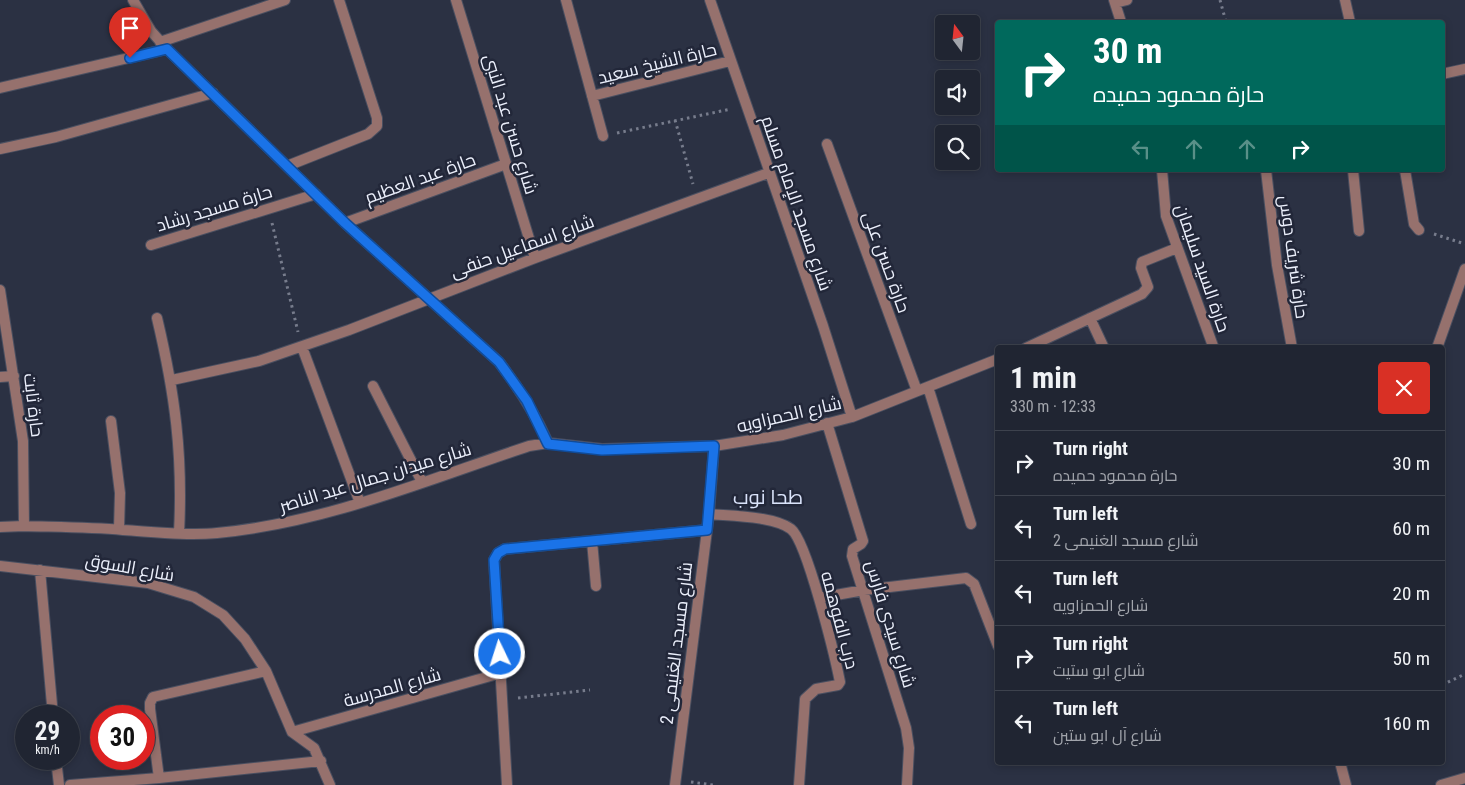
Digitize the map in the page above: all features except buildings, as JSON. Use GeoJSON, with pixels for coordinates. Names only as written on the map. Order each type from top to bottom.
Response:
{"type":"FeatureCollection","features":[{"type":"Feature","properties":{"kind":"street"},"geometry":{"type":"LineString","coordinates":[[133,0],[163,46],[345,223],[499,362],[527,401],[548,444]]}},
{"type":"Feature","properties":{"kind":"street"},"geometry":{"type":"LineString","coordinates":[[0,88],[163,46],[285,0]]}},
{"type":"Feature","properties":{"kind":"street"},"geometry":{"type":"LineString","coordinates":[[287,166],[368,134],[376,126],[377,118],[339,0]]}},
{"type":"Feature","properties":{"kind":"street","name":"شارع حسن عبد النبى"},"geometry":{"type":"LineString","coordinates":[[456,0],[535,258]]}},
{"type":"Feature","properties":{"kind":"street"},"geometry":{"type":"LineString","coordinates":[[566,0],[603,136]]}},
{"type":"Feature","properties":{"kind":"street","name":"شارع مسجد الإمام مسلم"},"geometry":{"type":"LineString","coordinates":[[710,0],[768,174],[823,326],[852,416]]}},
{"type":"Feature","properties":{"kind":"street"},"geometry":{"type":"LineString","coordinates":[[1120,20],[1115,2],[1127,0]]}},
{"type":"Feature","properties":{"kind":"street"},"geometry":{"type":"LineString","coordinates":[[1345,0],[1350,20]]}},
{"type":"Feature","properties":{"kind":"street","name":"حارة الشيخ سعيد"},"geometry":{"type":"LineString","coordinates":[[592,96],[730,61]]}},
{"type":"Feature","properties":{"kind":"street"},"geometry":{"type":"LineString","coordinates":[[1445,73],[1465,69]]}},
{"type":"Feature","properties":{"kind":"street"},"geometry":{"type":"LineString","coordinates":[[0,149],[56,137],[212,94]]}},
{"type":"Feature","properties":{"kind":"street","name":"حارة حسن على"},"geometry":{"type":"LineString","coordinates":[[828,144],[917,391]]}},
{"type":"Feature","properties":{"kind":"street","name":"حارة عبد العظيم"},"geometry":{"type":"LineString","coordinates":[[345,223],[506,164]]}},
{"type":"Feature","properties":{"kind":"street","name":"حارة السيد سليمان"},"geometry":{"type":"LineString","coordinates":[[1162,172],[1166,216],[1212,345]]}},
{"type":"Feature","properties":{"kind":"street","name":"حارة شريف دوس"},"geometry":{"type":"LineString","coordinates":[[1266,172],[1277,265],[1291,345]]}},
{"type":"Feature","properties":{"kind":"street"},"geometry":{"type":"LineString","coordinates":[[1353,172],[1359,231]]}},
{"type":"Feature","properties":{"kind":"street"},"geometry":{"type":"LineString","coordinates":[[1405,172],[1414,224],[1419,230]]}},
{"type":"Feature","properties":{"kind":"street","name":"شارع اسماعيل حنفى"},"geometry":{"type":"LineString","coordinates":[[172,380],[250,364],[302,347],[535,258],[768,174]]}},
{"type":"Feature","properties":{"kind":"street","name":"حارة مسجد رشاد"},"geometry":{"type":"LineString","coordinates":[[151,245],[316,194]]}},
{"type":"Feature","properties":{"kind":"street"},"geometry":{"type":"LineString","coordinates":[[1032,345],[1142,294],[1148,287],[1141,268],[1142,262],[1177,248]]}},
{"type":"Feature","properties":{"kind":"street"},"geometry":{"type":"LineString","coordinates":[[1438,345],[1465,270]]}},
{"type":"Feature","properties":{"kind":"street","name":"حارة ثابت"},"geometry":{"type":"LineString","coordinates":[[0,290],[22,441],[24,526]]}},
{"type":"Feature","properties":{"kind":"street"},"geometry":{"type":"LineString","coordinates":[[157,318],[172,380],[180,464],[179,533]]}},
{"type":"Feature","properties":{"kind":"street"},"geometry":{"type":"LineString","coordinates":[[1090,318],[1103,345]]}},
{"type":"Feature","properties":{"kind":"street"},"geometry":{"type":"LineString","coordinates":[[302,347],[360,503]]}},
{"type":"Feature","properties":{"kind":"street","name":"شارع الحمزاويه"},"geometry":{"type":"LineString","coordinates":[[548,444],[602,450],[714,446],[783,435],[852,416],[995,360]]}},
{"type":"Feature","properties":{"kind":"street"},"geometry":{"type":"LineString","coordinates":[[0,377],[14,376]]}},
{"type":"Feature","properties":{"kind":"street"},"geometry":{"type":"LineString","coordinates":[[373,386],[422,482]]}},
{"type":"Feature","properties":{"kind":"street"},"geometry":{"type":"LineString","coordinates":[[928,387],[971,524]]}},
{"type":"Feature","properties":{"kind":"street"},"geometry":{"type":"LineString","coordinates":[[111,421],[120,493],[119,529]]}},
{"type":"Feature","properties":{"kind":"street","name":"شارع سيدى فارس"},"geometry":{"type":"LineString","coordinates":[[827,423],[863,541],[852,552],[906,728],[909,748],[907,785]]}},
{"type":"Feature","properties":{"kind":"street","name":"شارع ميدان جمال عبد الناصر"},"geometry":{"type":"LineString","coordinates":[[0,527],[119,529],[179,533],[215,533],[261,528],[314,517],[529,446],[548,444]]}},
{"type":"Feature","properties":{"kind":"street","name":"شارع مسجد الغنيمى 2"},"geometry":{"type":"LineString","coordinates":[[675,785],[709,514],[714,446]]}},
{"type":"Feature","properties":{"kind":"street","name":"درب الفوهمه"},"geometry":{"type":"LineString","coordinates":[[709,514],[776,522],[792,530],[799,538],[819,598],[840,682],[838,685],[816,689],[805,699],[800,785]]}},
{"type":"Feature","properties":{"kind":"street"},"geometry":{"type":"LineString","coordinates":[[507,785],[494,560],[498,553],[505,549],[707,530]]}},
{"type":"Feature","properties":{"kind":"street"},"geometry":{"type":"LineString","coordinates":[[592,541],[596,586]]}},
{"type":"Feature","properties":{"kind":"street","name":"شارع السوق"},"geometry":{"type":"LineString","coordinates":[[0,566],[148,583],[194,597],[223,615],[245,639],[266,671],[292,732]]}},
{"type":"Feature","properties":{"kind":"street"},"geometry":{"type":"LineString","coordinates":[[40,570],[52,705]]}},
{"type":"Feature","properties":{"kind":"street"},"geometry":{"type":"LineString","coordinates":[[819,598],[864,590],[970,579],[974,584],[995,638]]}},
{"type":"Feature","properties":{"kind":"street"},"geometry":{"type":"LineString","coordinates":[[150,705],[153,697],[159,695],[266,671]]}},
{"type":"Feature","properties":{"kind":"street","name":"شارع المدرسة"},"geometry":{"type":"LineString","coordinates":[[292,732],[501,673]]}},
{"type":"Feature","properties":{"kind":"street"},"geometry":{"type":"LineString","coordinates":[[292,732],[300,739],[310,743],[321,760],[330,785]]}},
{"type":"Feature","properties":{"kind":"street"},"geometry":{"type":"LineString","coordinates":[[155,747],[159,778]]}},
{"type":"Feature","properties":{"kind":"street"},"geometry":{"type":"LineString","coordinates":[[70,785],[159,778],[321,760]]}},
{"type":"Feature","properties":{"kind":"street"},"geometry":{"type":"LineString","coordinates":[[1341,765],[1346,785]]}},
{"type":"Feature","properties":{"kind":"street"},"geometry":{"type":"LineString","coordinates":[[57,770],[59,785]]}},
{"type":"Feature","properties":{"kind":"street"},"geometry":{"type":"LineString","coordinates":[[1441,785],[1465,778]]}},
{"type":"Feature","properties":{"kind":"path"},"geometry":{"type":"LineString","coordinates":[[1220,0],[1225,20]]}},
{"type":"Feature","properties":{"kind":"path"},"geometry":{"type":"LineString","coordinates":[[603,136],[746,106]]}},
{"type":"Feature","properties":{"kind":"path"},"geometry":{"type":"LineString","coordinates":[[675,120],[697,199]]}},
{"type":"Feature","properties":{"kind":"path"},"geometry":{"type":"LineString","coordinates":[[269,208],[302,347]]}},
{"type":"Feature","properties":{"kind":"path"},"geometry":{"type":"LineString","coordinates":[[1419,230],[1465,244]]}},
{"type":"Feature","properties":{"kind":"path"},"geometry":{"type":"LineString","coordinates":[[1445,684],[1465,674]]}},
{"type":"Feature","properties":{"kind":"path"},"geometry":{"type":"LineString","coordinates":[[502,700],[590,690]]}},
{"type":"Feature","properties":{"kind":"district","name":"طحا نوب"},"geometry":{"type":"Point","coordinates":[768,497]}},
{"type":"Feature","properties":{"kind":"route"},"geometry":{"type":"LineString","coordinates":[[130,58],[167,49],[345,223],[477,340],[499,362],[519,387],[535,414],[548,444],[602,450],[714,446],[707,530],[505,549],[498,553],[494,560],[500,654]]}}]}
